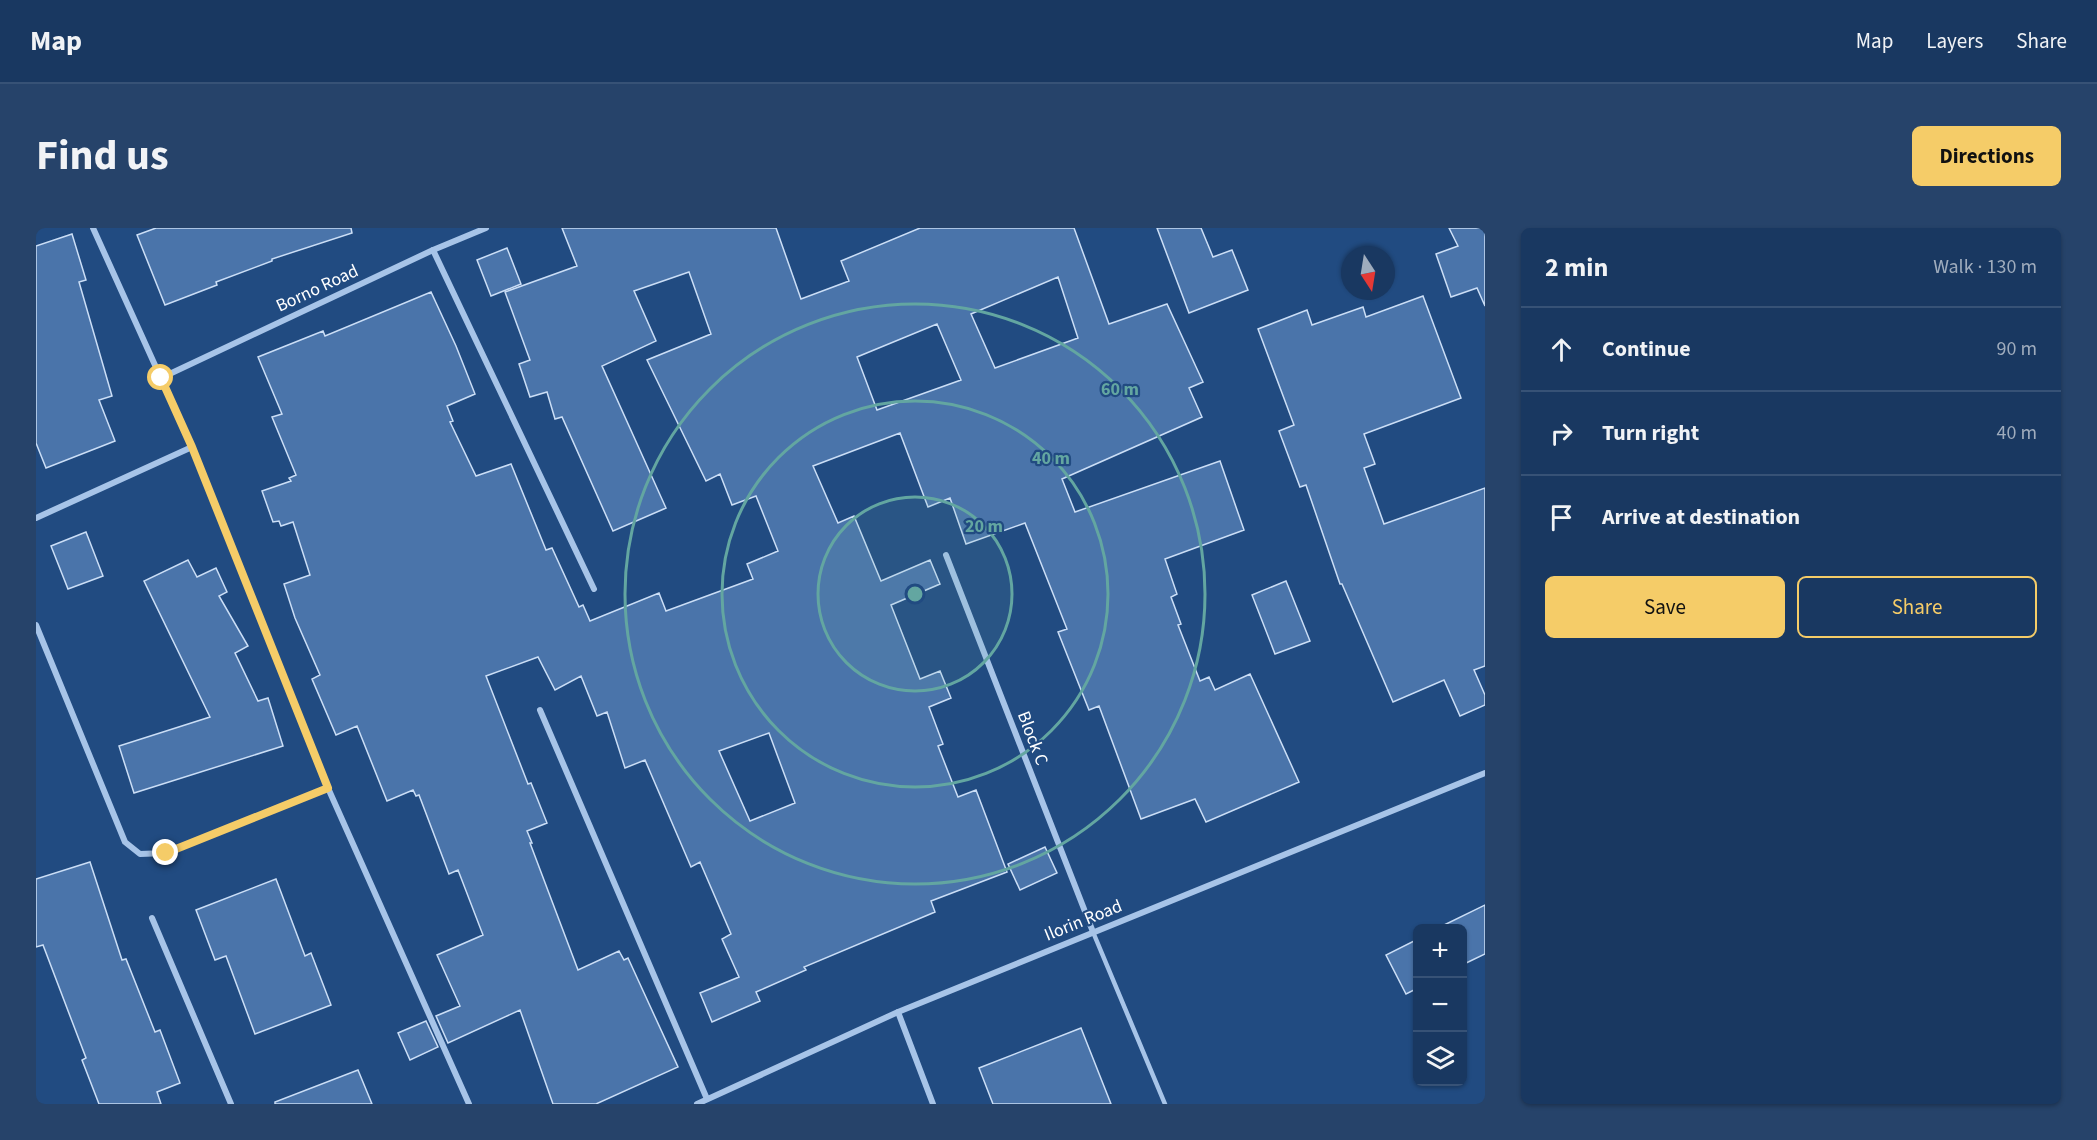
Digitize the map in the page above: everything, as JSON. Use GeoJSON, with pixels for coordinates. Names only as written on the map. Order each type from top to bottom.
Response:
{"type":"FeatureCollection","features":[{"type":"Feature","properties":{"kind":"street"},"geometry":{"type":"LineString","coordinates":[[93,228],[192,447],[328,788],[469,1104]]}},
{"type":"Feature","properties":{"kind":"street","name":"Borno Road"},"geometry":{"type":"LineString","coordinates":[[161,378],[433,250],[486,228]]}},
{"type":"Feature","properties":{"kind":"street"},"geometry":{"type":"LineString","coordinates":[[433,250],[594,589]]}},
{"type":"Feature","properties":{"kind":"street"},"geometry":{"type":"LineString","coordinates":[[36,518],[192,447]]}},
{"type":"Feature","properties":{"kind":"street","name":"Block C"},"geometry":{"type":"LineString","coordinates":[[946,555],[1093,932]]}},
{"type":"Feature","properties":{"kind":"street"},"geometry":{"type":"LineString","coordinates":[[36,625],[125,842],[140,854],[166,853],[328,788]]}},
{"type":"Feature","properties":{"kind":"street"},"geometry":{"type":"LineString","coordinates":[[540,710],[707,1099]]}},
{"type":"Feature","properties":{"kind":"street","name":"Ilorin Road"},"geometry":{"type":"LineString","coordinates":[[697,1104],[898,1012],[1485,773]]}},
{"type":"Feature","properties":{"kind":"street"},"geometry":{"type":"LineString","coordinates":[[152,918],[231,1104]]}},
{"type":"Feature","properties":{"kind":"street"},"geometry":{"type":"LineString","coordinates":[[898,1012],[933,1104]]}},
{"type":"Feature","properties":{"kind":"lane"},"geometry":{"type":"LineString","coordinates":[[1093,932],[1166,1104]]}},
{"type":"Feature","properties":{"kind":"building"},"geometry":{"type":"Polygon","coordinates":[[[156,228],[351,228],[352,233],[272,259],[272,261],[216,282],[217,285],[165,305],[137,235],[156,228]]]}},
{"type":"Feature","properties":{"kind":"building"},"geometry":{"type":"Polygon","coordinates":[[[562,228],[776,228],[801,299],[849,281],[841,261],[920,228],[1074,228],[1109,324],[1167,304],[1203,382],[1189,388],[1202,417],[1062,479],[1075,512],[1220,461],[1244,530],[1165,559],[1177,594],[1171,597],[1181,624],[1178,625],[1200,681],[1209,677],[1215,690],[1250,674],[1299,782],[1206,822],[1195,799],[1141,819],[1099,706],[1089,710],[1058,632],[1067,629],[1025,523],[966,544],[950,498],[928,507],[900,433],[813,466],[838,523],[854,516],[881,581],[930,560],[940,584],[891,605],[920,679],[940,671],[951,698],[929,707],[943,744],[938,746],[958,797],[976,790],[1007,872],[931,901],[935,912],[804,967],[806,970],[756,992],[760,1001],[712,1022],[700,993],[739,977],[722,939],[731,934],[700,862],[691,867],[645,760],[625,768],[607,712],[597,716],[581,676],[555,690],[538,657],[486,676],[528,784],[531,783],[547,823],[527,831],[532,843],[530,843],[578,970],[619,951],[624,960],[628,958],[678,1067],[596,1104],[553,1104],[520,1010],[448,1043],[436,1016],[460,1006],[437,955],[483,935],[458,870],[449,874],[419,795],[416,796],[413,790],[387,801],[357,726],[336,735],[312,679],[320,675],[295,618],[284,584],[310,575],[293,522],[281,526],[279,521],[273,522],[262,491],[291,481],[289,478],[296,475],[272,417],[282,414],[258,357],[323,331],[325,336],[431,292],[475,394],[447,406],[453,421],[450,422],[476,476],[511,464],[546,550],[552,548],[579,607],[583,605],[590,621],[659,593],[666,611],[753,579],[747,564],[778,551],[756,496],[732,505],[720,474],[706,481],[647,360],[711,334],[689,272],[634,291],[656,341],[602,366],[666,508],[613,531],[562,417],[555,419],[547,392],[530,397],[519,364],[530,360],[505,292],[577,266],[562,228]],[[1058,277],[971,314],[995,368],[1078,338],[1058,277]],[[937,324],[857,357],[877,410],[961,380],[937,324]],[[769,733],[719,751],[750,821],[795,803],[769,733]]]}},
{"type":"Feature","properties":{"kind":"building"},"geometry":{"type":"Polygon","coordinates":[[[1157,228],[1201,228],[1213,257],[1232,250],[1248,290],[1189,313],[1157,228]]]}},
{"type":"Feature","properties":{"kind":"building"},"geometry":{"type":"Polygon","coordinates":[[[1449,228],[1485,228],[1485,306],[1477,288],[1451,297],[1436,254],[1458,246],[1449,228]]]}},
{"type":"Feature","properties":{"kind":"building"},"geometry":{"type":"Polygon","coordinates":[[[72,234],[86,280],[79,282],[112,396],[99,400],[115,441],[46,468],[36,443],[36,246],[72,234]]]}},
{"type":"Feature","properties":{"kind":"building"},"geometry":{"type":"Polygon","coordinates":[[[507,248],[521,284],[491,296],[477,260],[507,248]]]}},
{"type":"Feature","properties":{"kind":"building"},"geometry":{"type":"Polygon","coordinates":[[[1423,296],[1461,398],[1364,434],[1375,464],[1364,468],[1384,524],[1485,488],[1485,666],[1474,670],[1485,695],[1485,705],[1460,716],[1444,680],[1393,702],[1342,584],[1340,584],[1306,485],[1300,487],[1279,431],[1294,425],[1258,329],[1307,310],[1312,325],[1363,307],[1366,317],[1423,296]]]}},
{"type":"Feature","properties":{"kind":"building"},"geometry":{"type":"Polygon","coordinates":[[[86,532],[103,576],[68,589],[51,546],[86,532]]]}},
{"type":"Feature","properties":{"kind":"building"},"geometry":{"type":"Polygon","coordinates":[[[188,560],[197,577],[216,568],[227,592],[219,596],[248,646],[235,653],[258,701],[268,698],[283,746],[134,793],[119,746],[210,717],[144,581],[188,560]]]}},
{"type":"Feature","properties":{"kind":"building"},"geometry":{"type":"Polygon","coordinates":[[[1286,581],[1310,641],[1275,654],[1252,595],[1286,581]]]}},
{"type":"Feature","properties":{"kind":"building"},"geometry":{"type":"Polygon","coordinates":[[[1045,847],[1057,873],[1020,890],[1008,864],[1045,847]]]}},
{"type":"Feature","properties":{"kind":"building"},"geometry":{"type":"Polygon","coordinates":[[[90,862],[122,960],[126,959],[155,1032],[160,1030],[180,1083],[157,1092],[161,1104],[99,1104],[82,1060],[86,1058],[43,945],[36,947],[36,879],[90,862]]]}},
{"type":"Feature","properties":{"kind":"building"},"geometry":{"type":"Polygon","coordinates":[[[276,879],[305,956],[311,953],[331,1005],[255,1034],[226,956],[215,960],[196,910],[276,879]]]}},
{"type":"Feature","properties":{"kind":"building"},"geometry":{"type":"Polygon","coordinates":[[[1485,905],[1485,954],[1467,963],[1467,924],[1446,924],[1485,905]]]}},
{"type":"Feature","properties":{"kind":"building"},"geometry":{"type":"Polygon","coordinates":[[[1413,942],[1413,990],[1406,994],[1386,955],[1413,942]]]}},
{"type":"Feature","properties":{"kind":"building"},"geometry":{"type":"Polygon","coordinates":[[[426,1021],[438,1047],[410,1060],[398,1033],[426,1021]]]}},
{"type":"Feature","properties":{"kind":"building"},"geometry":{"type":"Polygon","coordinates":[[[1081,1028],[1111,1104],[993,1104],[979,1068],[1081,1028]]]}},
{"type":"Feature","properties":{"kind":"building"},"geometry":{"type":"Polygon","coordinates":[[[358,1070],[372,1104],[275,1104],[275,1102],[358,1070]]]}},
{"type":"Feature","properties":{"kind":"route"},"geometry":{"type":"LineString","coordinates":[[161,378],[192,447],[328,788],[166,853]]}}]}
